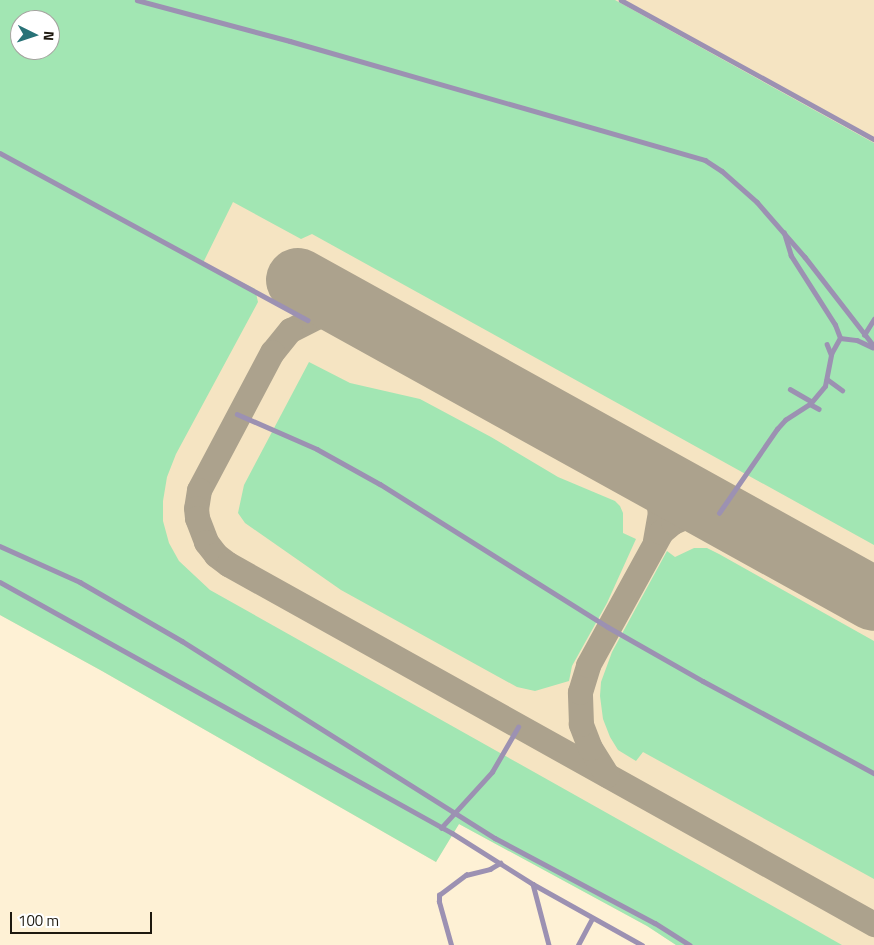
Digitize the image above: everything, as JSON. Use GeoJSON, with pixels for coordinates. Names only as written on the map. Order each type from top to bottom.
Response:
{"type":"FeatureCollection","features":[{"type":"Feature","properties":{"kind":"lane"},"geometry":{"type":"LineString","coordinates":[[137,0],[290,41],[705,160],[722,171],[757,202],[784,232],[874,347]]}},
{"type":"Feature","properties":{"kind":"lane"},"geometry":{"type":"LineString","coordinates":[[620,0],[874,139]]}},
{"type":"Feature","properties":{"kind":"lane"},"geometry":{"type":"LineString","coordinates":[[0,153],[308,320]]}},
{"type":"Feature","properties":{"kind":"lane"},"geometry":{"type":"LineString","coordinates":[[784,232],[791,256],[835,325],[840,338]]}},
{"type":"Feature","properties":{"kind":"lane"},"geometry":{"type":"LineString","coordinates":[[864,335],[874,319]]}},
{"type":"Feature","properties":{"kind":"lane"},"geometry":{"type":"LineString","coordinates":[[840,338],[857,340],[874,347]]}},
{"type":"Feature","properties":{"kind":"lane"},"geometry":{"type":"LineString","coordinates":[[719,513],[777,429],[785,420],[811,402],[825,386],[831,354],[840,338]]}},
{"type":"Feature","properties":{"kind":"lane"},"geometry":{"type":"LineString","coordinates":[[827,344],[831,354]]}},
{"type":"Feature","properties":{"kind":"lane"},"geometry":{"type":"LineString","coordinates":[[827,379],[842,390]]}},
{"type":"Feature","properties":{"kind":"lane"},"geometry":{"type":"LineString","coordinates":[[790,389],[819,409]]}},
{"type":"Feature","properties":{"kind":"lane"},"geometry":{"type":"LineString","coordinates":[[237,414],[317,449],[380,484],[608,627],[703,681],[874,773]]}},
{"type":"Feature","properties":{"kind":"lane"},"geometry":{"type":"LineString","coordinates":[[0,546],[80,582],[182,640],[397,777],[456,811],[495,838],[655,922],[690,945]]}},
{"type":"Feature","properties":{"kind":"lane"},"geometry":{"type":"LineString","coordinates":[[0,582],[452,833],[532,884],[592,919],[642,945]]}},
{"type":"Feature","properties":{"kind":"lane"},"geometry":{"type":"LineString","coordinates":[[441,828],[492,772],[518,727]]}},
{"type":"Feature","properties":{"kind":"lane"},"geometry":{"type":"LineString","coordinates":[[451,945],[439,902],[439,895],[466,875],[490,869],[500,863]]}},
{"type":"Feature","properties":{"kind":"lane"},"geometry":{"type":"LineString","coordinates":[[532,884],[549,945]]}},
{"type":"Feature","properties":{"kind":"lane"},"geometry":{"type":"LineString","coordinates":[[578,945],[592,919]]}},
{"type":"Feature","properties":{"kind":"shaded area"},"geometry":{"type":"Polygon","coordinates":[[[0,0],[874,0],[874,945],[676,945],[647,926],[459,824],[436,862],[102,671],[0,615],[0,0]]]}},
{"type":"Feature","properties":{"kind":"green space"},"geometry":{"type":"Polygon","coordinates":[[[0,0],[615,0],[874,143],[874,545],[312,234],[301,239],[233,202],[203,263],[255,289],[258,302],[176,454],[167,477],[163,501],[163,521],[169,543],[179,561],[210,590],[842,945],[676,945],[647,926],[459,824],[436,862],[102,671],[0,615],[0,0]]]}},
{"type":"Feature","properties":{"kind":"green space"},"geometry":{"type":"Polygon","coordinates":[[[309,362],[350,383],[420,399],[491,437],[558,477],[615,501],[620,506],[623,513],[623,533],[636,539],[607,603],[572,666],[569,681],[535,691],[517,687],[341,590],[245,523],[238,513],[244,485],[309,362]]]}},
{"type":"Feature","properties":{"kind":"green space"},"geometry":{"type":"Polygon","coordinates":[[[694,548],[707,548],[719,554],[874,641],[874,879],[643,752],[636,761],[618,750],[610,737],[603,719],[600,696],[601,682],[612,652],[667,551],[675,557],[694,548]]]}},
{"type":"Feature","properties":{"kind":"taxiway"},"geometry":{"type":"LineString","coordinates":[[372,321],[351,315],[318,316],[290,330],[272,352],[199,490],[196,508],[197,518],[206,542],[216,555],[228,564],[874,924]]}},
{"type":"Feature","properties":{"kind":"taxiway"},"geometry":{"type":"LineString","coordinates":[[635,466],[644,468],[656,492],[660,512],[655,541]]}},
{"type":"Feature","properties":{"kind":"taxiway"},"geometry":{"type":"LineString","coordinates":[[607,775],[590,748],[581,724],[580,692],[588,665],[661,532],[673,522],[693,513],[718,509],[724,515]]}},
{"type":"Feature","properties":{"kind":"runway"},"geometry":{"type":"LineString","coordinates":[[298,280],[874,599]]}}]}
